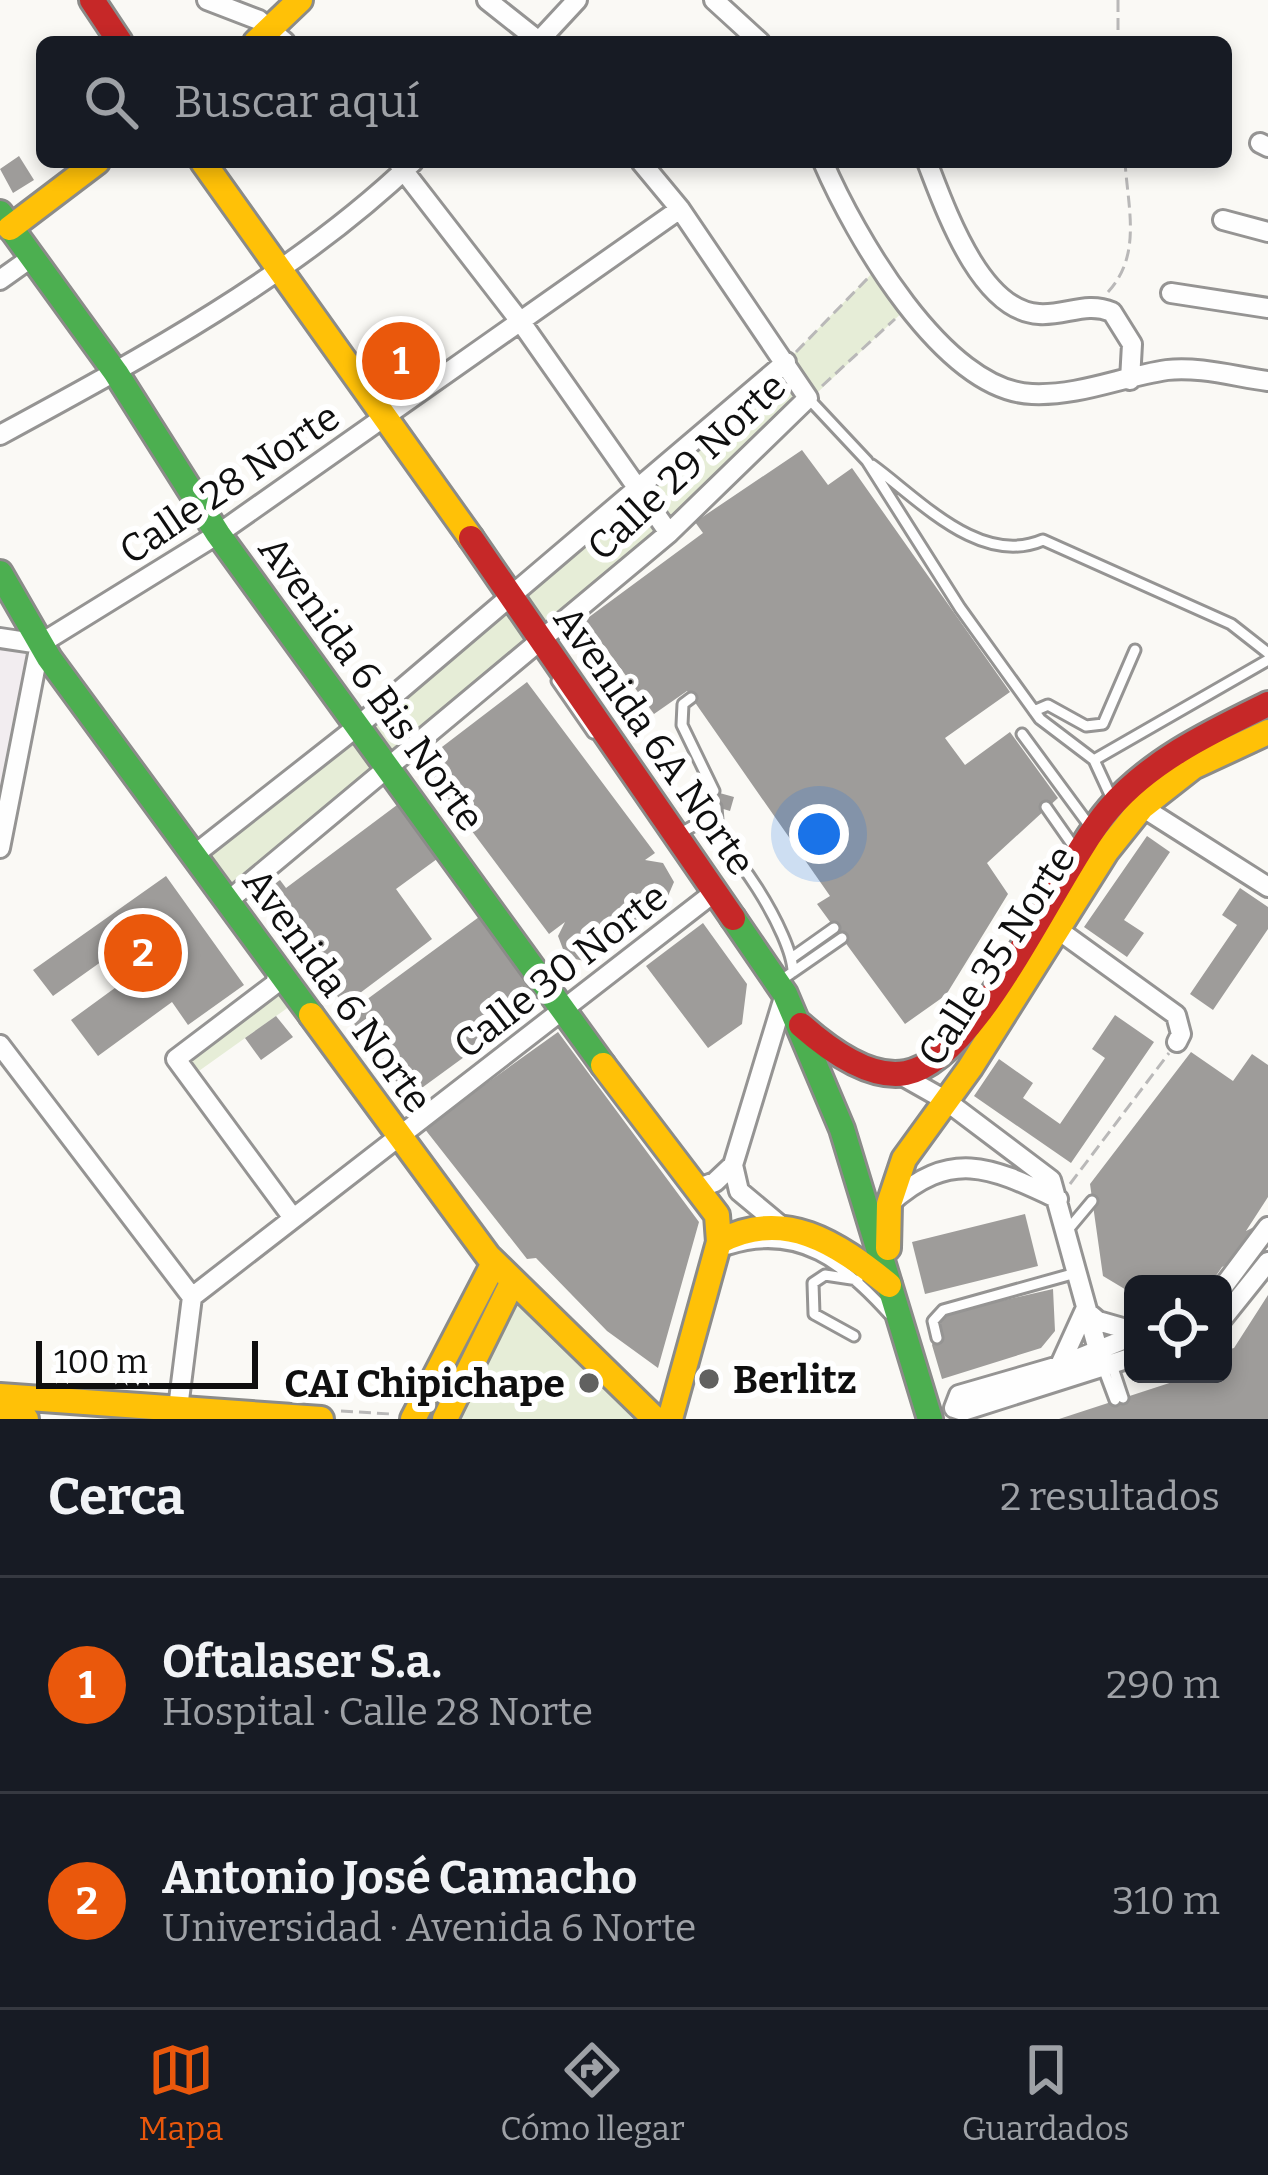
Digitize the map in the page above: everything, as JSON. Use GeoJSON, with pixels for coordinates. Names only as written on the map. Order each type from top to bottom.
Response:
{"type":"FeatureCollection","features":[{"type":"Feature","properties":{"kind":"street"},"geometry":{"type":"LineString","coordinates":[[92,0],[116,36]]}},
{"type":"Feature","properties":{"kind":"street"},"geometry":{"type":"LineString","coordinates":[[207,0],[268,36]]}},
{"type":"Feature","properties":{"kind":"street"},"geometry":{"type":"LineString","coordinates":[[273,36],[301,0]]}},
{"type":"Feature","properties":{"kind":"street"},"geometry":{"type":"LineString","coordinates":[[487,0],[532,36]]}},
{"type":"Feature","properties":{"kind":"street"},"geometry":{"type":"LineString","coordinates":[[544,36],[577,0]]}},
{"type":"Feature","properties":{"kind":"street"},"geometry":{"type":"LineString","coordinates":[[714,0],[753,36]]}},
{"type":"Feature","properties":{"kind":"street"},"geometry":{"type":"LineString","coordinates":[[5,221],[88,168]]}},
{"type":"Feature","properties":{"kind":"street","name":"Avenida 6A Norte"},"geometry":{"type":"LineString","coordinates":[[207,168],[785,983],[842,1130],[930,1419]]}},
{"type":"Feature","properties":{"kind":"street"},"geometry":{"type":"LineString","coordinates":[[0,436],[116,373],[278,268],[400,168]]}},
{"type":"Feature","properties":{"kind":"street"},"geometry":{"type":"LineString","coordinates":[[406,168],[669,533]]}},
{"type":"Feature","properties":{"kind":"street"},"geometry":{"type":"LineString","coordinates":[[646,168],[680,209],[808,398]]}},
{"type":"Feature","properties":{"kind":"street"},"geometry":{"type":"LineString","coordinates":[[826,168],[878,267],[910,306],[961,359],[1011,389],[1028,394],[1079,393],[1170,370],[1268,381]]}},
{"type":"Feature","properties":{"kind":"street"},"geometry":{"type":"LineString","coordinates":[[929,168],[951,223],[1004,301],[1021,312],[1041,315],[1095,307],[1120,318],[1128,330],[1130,380]]}},
{"type":"Feature","properties":{"kind":"street","name":"Calle 28 Norte"},"geometry":{"type":"LineString","coordinates":[[40,644],[218,534],[523,325],[680,209]]}},
{"type":"Feature","properties":{"kind":"street"},"geometry":{"type":"LineString","coordinates":[[1223,220],[1268,232]]}},
{"type":"Feature","properties":{"kind":"street","name":"Avenida 6 Bis Norte"},"geometry":{"type":"LineString","coordinates":[[5,221],[116,373],[218,534],[561,1010],[717,1215],[716,1252]]}},
{"type":"Feature","properties":{"kind":"street"},"geometry":{"type":"LineString","coordinates":[[0,280],[31,258]]}},
{"type":"Feature","properties":{"kind":"street"},"geometry":{"type":"LineString","coordinates":[[1171,293],[1268,308]]}},
{"type":"Feature","properties":{"kind":"street","name":"Calle 29 Norte"},"geometry":{"type":"LineString","coordinates":[[194,855],[358,726],[786,362]]}},
{"type":"Feature","properties":{"kind":"street","name":"Calle 29 Norte"},"geometry":{"type":"LineString","coordinates":[[228,901],[669,533],[808,398]]}},
{"type":"Feature","properties":{"kind":"street","name":"Avenida 6 Norte"},"geometry":{"type":"LineString","coordinates":[[0,573],[40,644],[494,1263],[655,1419]]}},
{"type":"Feature","properties":{"kind":"street"},"geometry":{"type":"LineString","coordinates":[[0,638],[40,644],[0,848]]}},
{"type":"Feature","properties":{"kind":"street","name":"Calle 35 Norte"},"geometry":{"type":"LineString","coordinates":[[899,1074],[931,1063],[956,1041],[1077,851],[1136,782],[1181,747],[1268,704]]}},
{"type":"Feature","properties":{"kind":"street","name":"Calle 35 Norte"},"geometry":{"type":"LineString","coordinates":[[891,1286],[889,1204],[904,1159],[1106,852],[1142,807],[1193,767],[1268,732]]}},
{"type":"Feature","properties":{"kind":"street"},"geometry":{"type":"LineString","coordinates":[[1142,807],[1268,887]]}},
{"type":"Feature","properties":{"kind":"street","name":"Calle 30 Norte"},"geometry":{"type":"LineString","coordinates":[[192,1297],[716,891]]}},
{"type":"Feature","properties":{"kind":"street"},"geometry":{"type":"LineString","coordinates":[[1057,929],[1176,1015],[1181,1034],[1177,1042]]}},
{"type":"Feature","properties":{"kind":"street"},"geometry":{"type":"LineString","coordinates":[[282,980],[176,1059],[292,1219]]}},
{"type":"Feature","properties":{"kind":"street"},"geometry":{"type":"LineString","coordinates":[[696,1189],[715,1182],[733,1165],[785,983]]}},
{"type":"Feature","properties":{"kind":"street"},"geometry":{"type":"LineString","coordinates":[[799,1023],[839,1054],[899,1074],[945,1100],[1044,1171],[1058,1198],[1085,1310],[1104,1361]]}},
{"type":"Feature","properties":{"kind":"street"},"geometry":{"type":"LineString","coordinates":[[0,1045],[192,1297],[178,1408]]}},
{"type":"Feature","properties":{"kind":"street"},"geometry":{"type":"LineString","coordinates":[[733,1165],[740,1191],[781,1226]]}},
{"type":"Feature","properties":{"kind":"street"},"geometry":{"type":"LineString","coordinates":[[889,1204],[933,1172],[956,1167],[1003,1173],[1058,1198]]}},
{"type":"Feature","properties":{"kind":"street"},"geometry":{"type":"LineString","coordinates":[[670,1419],[716,1252],[744,1229],[781,1226],[832,1242],[891,1286]]}},
{"type":"Feature","properties":{"kind":"street"},"geometry":{"type":"LineString","coordinates":[[1231,1275],[1268,1227]]}},
{"type":"Feature","properties":{"kind":"street"},"geometry":{"type":"LineString","coordinates":[[1232,1307],[1268,1262]]}},
{"type":"Feature","properties":{"kind":"street"},"geometry":{"type":"LineString","coordinates":[[413,1419],[494,1263]]}},
{"type":"Feature","properties":{"kind":"street"},"geometry":{"type":"LineString","coordinates":[[445,1419],[512,1283]]}},
{"type":"Feature","properties":{"kind":"street"},"geometry":{"type":"LineString","coordinates":[[1085,1310],[1098,1321],[1124,1330]]}},
{"type":"Feature","properties":{"kind":"street"},"geometry":{"type":"LineString","coordinates":[[1059,1366],[1073,1346],[1085,1310]]}},
{"type":"Feature","properties":{"kind":"street"},"geometry":{"type":"LineString","coordinates":[[1124,1342],[1104,1361],[963,1411],[954,1408],[959,1395],[1059,1366],[1104,1361],[1124,1358]]}},
{"type":"Feature","properties":{"kind":"street"},"geometry":{"type":"LineString","coordinates":[[0,1396],[321,1419]]}},
{"type":"Feature","properties":{"kind":"street"},"geometry":{"type":"LineString","coordinates":[[0,1417],[26,1419]]}},
{"type":"Feature","properties":{"kind":"lane"},"geometry":{"type":"LineString","coordinates":[[808,398],[867,461],[960,608],[1034,711],[1094,760],[1114,805]]}},
{"type":"Feature","properties":{"kind":"lane"},"geometry":{"type":"LineString","coordinates":[[867,461],[994,548],[1019,550],[1042,540],[1231,623],[1268,657],[1094,760]]}},
{"type":"Feature","properties":{"kind":"lane"},"geometry":{"type":"LineString","coordinates":[[1034,711],[1048,706],[1086,726],[1103,724],[1135,650]]}},
{"type":"Feature","properties":{"kind":"lane"},"geometry":{"type":"LineString","coordinates":[[692,698],[683,704],[680,718],[714,791]]}},
{"type":"Feature","properties":{"kind":"lane"},"geometry":{"type":"LineString","coordinates":[[1022,734],[1093,830]]}},
{"type":"Feature","properties":{"kind":"lane"},"geometry":{"type":"LineString","coordinates":[[1103,773],[1136,782]]}},
{"type":"Feature","properties":{"kind":"lane"},"geometry":{"type":"LineString","coordinates":[[716,807],[718,834],[781,928],[793,957],[785,983]]}},
{"type":"Feature","properties":{"kind":"lane"},"geometry":{"type":"LineString","coordinates":[[1046,807],[1077,851]]}},
{"type":"Feature","properties":{"kind":"lane"},"geometry":{"type":"LineString","coordinates":[[678,835],[695,825],[718,834]]}},
{"type":"Feature","properties":{"kind":"lane"},"geometry":{"type":"LineString","coordinates":[[785,983],[838,933],[793,957]]}},
{"type":"Feature","properties":{"kind":"lane"},"geometry":{"type":"LineString","coordinates":[[1066,1232],[1092,1201]]}},
{"type":"Feature","properties":{"kind":"lane"},"geometry":{"type":"LineString","coordinates":[[716,1252],[753,1241],[784,1241],[825,1255],[858,1280],[901,1327]]}},
{"type":"Feature","properties":{"kind":"lane"},"geometry":{"type":"LineString","coordinates":[[937,1337],[934,1322],[943,1310],[1076,1273]]}},
{"type":"Feature","properties":{"kind":"lane"},"geometry":{"type":"LineString","coordinates":[[854,1336],[814,1314],[811,1293],[813,1283],[824,1275],[858,1280]]}},
{"type":"Feature","properties":{"kind":"lane"},"geometry":{"type":"LineString","coordinates":[[1104,1361],[1119,1399]]}},
{"type":"Feature","properties":{"kind":"path"},"geometry":{"type":"LineString","coordinates":[[1118,0],[1118,36]]}},
{"type":"Feature","properties":{"kind":"path"},"geometry":{"type":"LineString","coordinates":[[1095,307],[1122,276],[1131,249],[1125,168]]}},
{"type":"Feature","properties":{"kind":"path","name":"Calle 29 Norte"},"geometry":{"type":"LineString","coordinates":[[786,362],[878,267]]}},
{"type":"Feature","properties":{"kind":"path","name":"Calle 29 Norte"},"geometry":{"type":"LineString","coordinates":[[808,398],[910,306]]}},
{"type":"Feature","properties":{"kind":"path"},"geometry":{"type":"LineString","coordinates":[[1058,1198],[1177,1042]]}},
{"type":"Feature","properties":{"kind":"shaded area"},"geometry":{"type":"Polygon","coordinates":[[[0,638],[40,644],[0,848],[0,638]]]}},
{"type":"Feature","properties":{"kind":"green space"},"geometry":{"type":"Polygon","coordinates":[[[878,267],[909,306],[669,533],[228,901],[194,855],[786,362],[878,267]]]}},
{"type":"Feature","properties":{"kind":"green space"},"geometry":{"type":"Polygon","coordinates":[[[275,984],[300,999],[189,1078],[176,1059],[275,984]]]}},
{"type":"Feature","properties":{"kind":"green space"},"geometry":{"type":"Polygon","coordinates":[[[512,1283],[655,1419],[445,1419],[512,1283]]]}},
{"type":"Feature","properties":{"kind":"building"},"geometry":{"type":"Polygon","coordinates":[[[19,156],[34,180],[13,193],[0,169],[19,156]]]}},
{"type":"Feature","properties":{"kind":"building"},"geometry":{"type":"Polygon","coordinates":[[[802,450],[828,485],[852,468],[1010,692],[945,738],[965,765],[1010,732],[1058,798],[987,863],[1008,894],[946,995],[905,1024],[817,904],[830,896],[687,691],[654,714],[585,620],[703,533],[695,522],[802,450]]]}},
{"type":"Feature","properties":{"kind":"building"},"geometry":{"type":"Polygon","coordinates":[[[527,682],[655,853],[645,860],[663,863],[674,882],[665,903],[589,962],[566,957],[558,936],[565,922],[549,934],[421,763],[527,682]]]}},
{"type":"Feature","properties":{"kind":"building"},"geometry":{"type":"Polygon","coordinates":[[[698,787],[734,797],[730,811],[694,800],[698,787]]]}},
{"type":"Feature","properties":{"kind":"building"},"geometry":{"type":"Polygon","coordinates":[[[397,805],[437,859],[396,889],[432,939],[344,1005],[261,894],[280,880],[286,888],[397,805]]]}},
{"type":"Feature","properties":{"kind":"building"},"geometry":{"type":"Polygon","coordinates":[[[1147,836],[1170,852],[1124,920],[1144,933],[1127,957],[1084,927],[1147,836]]]}},
{"type":"Feature","properties":{"kind":"building"},"geometry":{"type":"Polygon","coordinates":[[[166,876],[244,985],[188,1025],[172,1002],[98,1056],[71,1020],[145,966],[141,960],[117,977],[105,959],[53,996],[33,970],[166,876]]]}},
{"type":"Feature","properties":{"kind":"building"},"geometry":{"type":"Polygon","coordinates":[[[1240,888],[1268,907],[1268,929],[1213,1010],[1190,994],[1237,925],[1222,915],[1240,888]]]}},
{"type":"Feature","properties":{"kind":"building"},"geometry":{"type":"Polygon","coordinates":[[[479,917],[541,1001],[408,1098],[347,1014],[479,917]]]}},
{"type":"Feature","properties":{"kind":"building"},"geometry":{"type":"Polygon","coordinates":[[[703,923],[747,984],[742,1024],[708,1048],[646,966],[703,923]]]}},
{"type":"Feature","properties":{"kind":"building"},"geometry":{"type":"Polygon","coordinates":[[[1115,1015],[1154,1042],[1071,1163],[974,1096],[999,1059],[1033,1083],[1023,1098],[1060,1124],[1105,1058],[1092,1049],[1115,1015]]]}},
{"type":"Feature","properties":{"kind":"building"},"geometry":{"type":"Polygon","coordinates":[[[276,1016],[293,1037],[261,1060],[245,1038],[276,1016]]]}},
{"type":"Feature","properties":{"kind":"building"},"geometry":{"type":"Polygon","coordinates":[[[558,1032],[699,1222],[658,1368],[607,1331],[536,1258],[527,1259],[424,1128],[558,1032]]]}},
{"type":"Feature","properties":{"kind":"building"},"geometry":{"type":"Polygon","coordinates":[[[1191,1052],[1233,1081],[1252,1054],[1268,1065],[1268,1197],[1246,1231],[1268,1220],[1268,1244],[1222,1267],[1216,1275],[1124,1275],[1124,1289],[1103,1276],[1090,1184],[1191,1052]]]}},
{"type":"Feature","properties":{"kind":"building"},"geometry":{"type":"Polygon","coordinates":[[[1025,1214],[1038,1266],[925,1294],[912,1242],[1025,1214]]]}},
{"type":"Feature","properties":{"kind":"building"},"geometry":{"type":"Polygon","coordinates":[[[1053,1289],[1055,1331],[1041,1348],[942,1379],[932,1345],[944,1314],[1053,1289]]]}},
{"type":"Feature","properties":{"kind":"building"},"geometry":{"type":"Polygon","coordinates":[[[1268,1295],[1268,1419],[1059,1419],[1169,1383],[1232,1383],[1234,1348],[1268,1295]]]}},
{"type":"Feature","properties":{"kind":"traffic: fast"},"geometry":{"type":"LineString","coordinates":[[0,213],[116,373],[218,534],[603,1065]]}},
{"type":"Feature","properties":{"kind":"traffic: fast"},"geometry":{"type":"LineString","coordinates":[[0,573],[49,658],[311,1015]]}},
{"type":"Feature","properties":{"kind":"traffic: fast"},"geometry":{"type":"LineString","coordinates":[[733,918],[785,994],[842,1129],[930,1419]]}},
{"type":"Feature","properties":{"kind":"traffic: slow"},"geometry":{"type":"LineString","coordinates":[[262,36],[300,0]]}},
{"type":"Feature","properties":{"kind":"traffic: slow"},"geometry":{"type":"LineString","coordinates":[[10,228],[89,168]]}},
{"type":"Feature","properties":{"kind":"traffic: slow"},"geometry":{"type":"LineString","coordinates":[[207,168],[471,538]]}},
{"type":"Feature","properties":{"kind":"traffic: slow"},"geometry":{"type":"LineString","coordinates":[[888,1248],[889,1204],[904,1159],[970,1068],[1106,852],[1142,807],[1193,767],[1268,732]]}},
{"type":"Feature","properties":{"kind":"traffic: slow"},"geometry":{"type":"LineString","coordinates":[[311,1015],[488,1256],[655,1419]]}},
{"type":"Feature","properties":{"kind":"traffic: slow"},"geometry":{"type":"LineString","coordinates":[[603,1065],[717,1215],[719,1242],[670,1419]]}},
{"type":"Feature","properties":{"kind":"traffic: slow"},"geometry":{"type":"LineString","coordinates":[[719,1242],[743,1232],[788,1229],[829,1244],[889,1285]]}},
{"type":"Feature","properties":{"kind":"traffic: slow"},"geometry":{"type":"LineString","coordinates":[[413,1419],[494,1263]]}},
{"type":"Feature","properties":{"kind":"traffic: slow"},"geometry":{"type":"LineString","coordinates":[[445,1419],[512,1283]]}},
{"type":"Feature","properties":{"kind":"traffic: slow"},"geometry":{"type":"LineString","coordinates":[[0,1396],[321,1419]]}},
{"type":"Feature","properties":{"kind":"traffic: slow"},"geometry":{"type":"LineString","coordinates":[[0,1417],[26,1419]]}},
{"type":"Feature","properties":{"kind":"traffic: jam"},"geometry":{"type":"LineString","coordinates":[[92,0],[116,36]]}},
{"type":"Feature","properties":{"kind":"traffic: jam"},"geometry":{"type":"LineString","coordinates":[[471,538],[733,918]]}},
{"type":"Feature","properties":{"kind":"traffic: jam"},"geometry":{"type":"LineString","coordinates":[[801,1025],[836,1052],[878,1072],[906,1073],[934,1060],[989,999],[1109,809],[1163,762],[1268,704]]}},
{"type":"Feature","properties":{"kind":"place","name":"Oftalaser S.a."},"geometry":{"type":"Point","coordinates":[401,361]}},
{"type":"Feature","properties":{"kind":"place","name":"Antonio José Camacho"},"geometry":{"type":"Point","coordinates":[143,953]}},
{"type":"Feature","properties":{"kind":"place","name":"Berlitz"},"geometry":{"type":"Point","coordinates":[709,1379]}},
{"type":"Feature","properties":{"kind":"place","name":"CAI Chipichape"},"geometry":{"type":"Point","coordinates":[589,1383]}}]}
